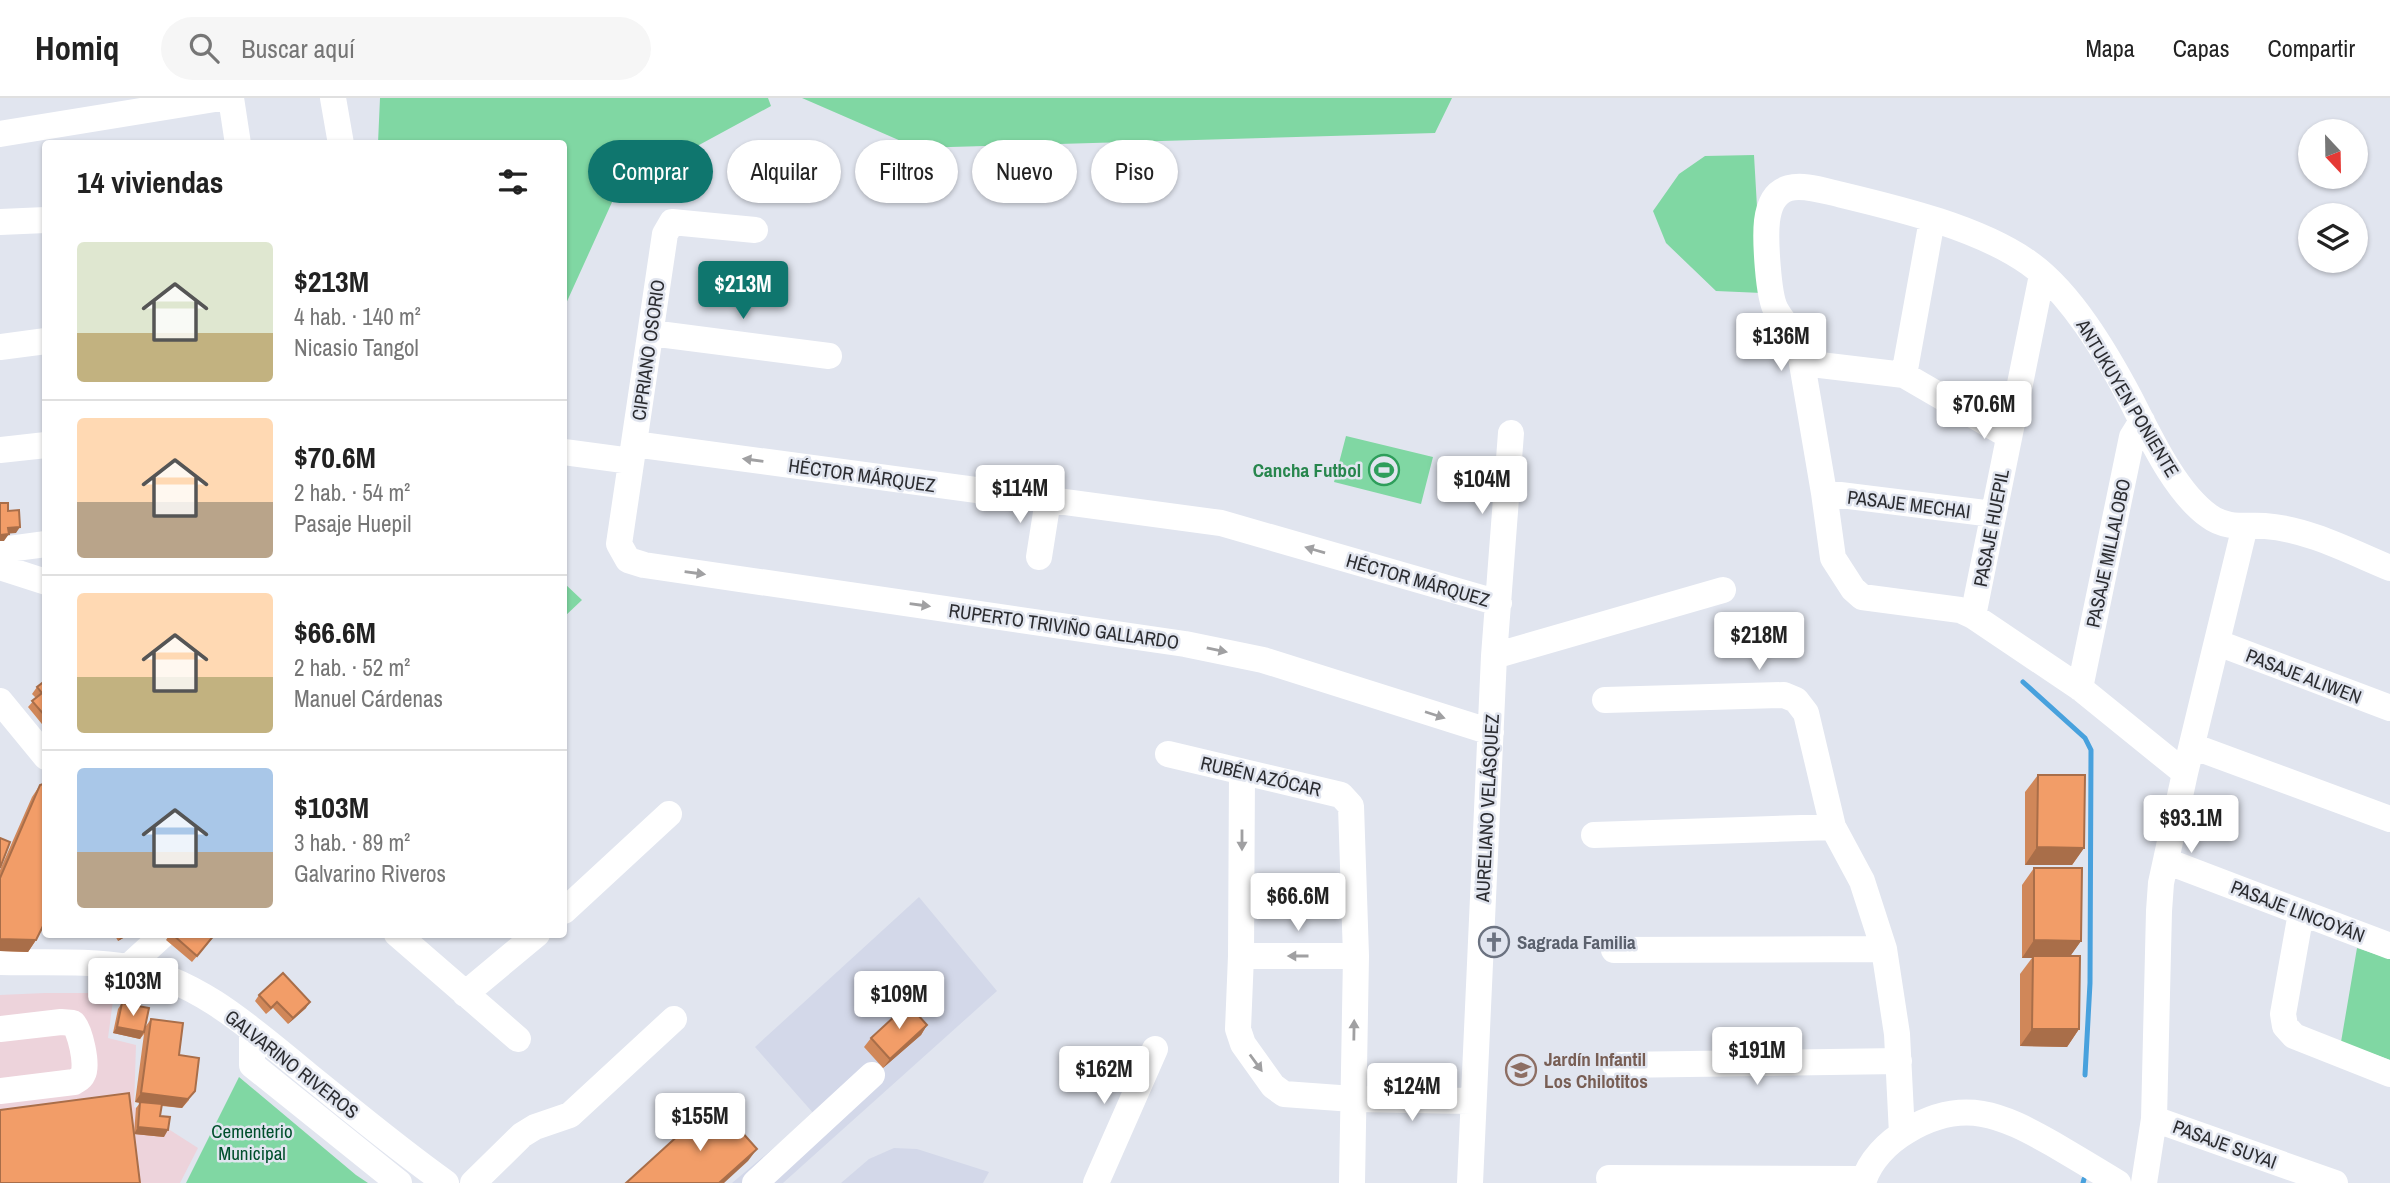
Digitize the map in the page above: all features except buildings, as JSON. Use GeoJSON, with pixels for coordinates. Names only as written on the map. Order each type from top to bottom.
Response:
{"type":"FeatureCollection","features":[{"type":"Feature","properties":{"kind":"street"},"geometry":{"type":"LineString","coordinates":[[0,134],[221,98]]}},
{"type":"Feature","properties":{"kind":"street"},"geometry":{"type":"LineString","coordinates":[[231,98],[237,140]]}},
{"type":"Feature","properties":{"kind":"street"},"geometry":{"type":"LineString","coordinates":[[333,98],[340,140]]}},
{"type":"Feature","properties":{"kind":"street","name":"ANTUKUYEN PONIENTE"},"geometry":{"type":"LineString","coordinates":[[1803,363],[1796,337],[1776,310],[1772,299],[1766,229],[1769,210],[1775,197],[1784,190],[1806,186],[1932,220],[2006,250],[2042,275],[2086,324],[2172,472],[2195,505],[2210,517],[2224,525],[2263,526],[2295,531],[2390,568]]}},
{"type":"Feature","properties":{"kind":"street"},"geometry":{"type":"LineString","coordinates":[[0,222],[42,219]]}},
{"type":"Feature","properties":{"kind":"street"},"geometry":{"type":"LineString","coordinates":[[1904,375],[1932,220]]}},
{"type":"Feature","properties":{"kind":"street","name":"CIPRIANO OSORIO"},"geometry":{"type":"LineString","coordinates":[[628,560],[619,544],[665,234],[672,222],[755,230]]}},
{"type":"Feature","properties":{"kind":"street","name":"PASAJE HUEPIL"},"geometry":{"type":"LineString","coordinates":[[1973,616],[2042,275]]}},
{"type":"Feature","properties":{"kind":"street"},"geometry":{"type":"LineString","coordinates":[[650,333],[829,356]]}},
{"type":"Feature","properties":{"kind":"street"},"geometry":{"type":"LineString","coordinates":[[0,347],[42,342]]}},
{"type":"Feature","properties":{"kind":"street"},"geometry":{"type":"LineString","coordinates":[[2009,436],[1904,375],[1803,363],[1833,558],[1853,589],[1862,597],[1959,610],[1973,616],[2080,688],[2185,773]]}},
{"type":"Feature","properties":{"kind":"street","name":"PASAJE MILLALOBO"},"geometry":{"type":"LineString","coordinates":[[2080,688],[2132,437],[2141,421]]}},
{"type":"Feature","properties":{"kind":"street","name":"AURELIANO VELÁSQUEZ"},"geometry":{"type":"LineString","coordinates":[[1470,1183],[1494,656],[1511,433]]}},
{"type":"Feature","properties":{"kind":"street"},"geometry":{"type":"LineString","coordinates":[[0,450],[42,445]]}},
{"type":"Feature","properties":{"kind":"street","name":"HÉCTOR MÁRQUEZ"},"geometry":{"type":"LineString","coordinates":[[567,452],[632,453],[1048,500],[1220,523],[1499,603]]}},
{"type":"Feature","properties":{"kind":"street","name":"PASAJE MECHAI"},"geometry":{"type":"LineString","coordinates":[[1825,493],[1993,514]]}},
{"type":"Feature","properties":{"kind":"street"},"geometry":{"type":"LineString","coordinates":[[1039,557],[1048,500]]}},
{"type":"Feature","properties":{"kind":"street"},"geometry":{"type":"LineString","coordinates":[[2144,1183],[2154,1119],[2159,911],[2166,861],[2245,526]]}},
{"type":"Feature","properties":{"kind":"street"},"geometry":{"type":"LineString","coordinates":[[0,550],[42,545]]}},
{"type":"Feature","properties":{"kind":"street","name":"RUPERTO TRIVIÑO GALLARDO"},"geometry":{"type":"LineString","coordinates":[[628,560],[644,565],[1185,644],[1263,660],[1490,732]]}},
{"type":"Feature","properties":{"kind":"street"},"geometry":{"type":"LineString","coordinates":[[0,566],[42,581]]}},
{"type":"Feature","properties":{"kind":"street"},"geometry":{"type":"LineString","coordinates":[[1494,656],[1723,590]]}},
{"type":"Feature","properties":{"kind":"street","name":"PASAJE ALIWEN"},"geometry":{"type":"LineString","coordinates":[[2218,643],[2390,708]]}},
{"type":"Feature","properties":{"kind":"street"},"geometry":{"type":"LineString","coordinates":[[1605,700],[1784,695],[1801,705],[1806,713],[1833,827],[1862,881],[1884,949],[1895,1010],[1902,1134]]}},
{"type":"Feature","properties":{"kind":"street"},"geometry":{"type":"LineString","coordinates":[[0,701],[42,752]]}},
{"type":"Feature","properties":{"kind":"street"},"geometry":{"type":"LineString","coordinates":[[2192,746],[2390,819]]}},
{"type":"Feature","properties":{"kind":"street","name":"RUBÉN AZÓCAR"},"geometry":{"type":"LineString","coordinates":[[1168,754],[1341,795],[1351,806],[1356,956],[1352,1183]]}},
{"type":"Feature","properties":{"kind":"street"},"geometry":{"type":"LineString","coordinates":[[1242,772],[1238,1029],[1243,1044],[1273,1086],[1283,1094],[1353,1099],[1472,1101]]}},
{"type":"Feature","properties":{"kind":"street"},"geometry":{"type":"LineString","coordinates":[[567,908],[669,814]]}},
{"type":"Feature","properties":{"kind":"street"},"geometry":{"type":"LineString","coordinates":[[1594,835],[1833,827]]}},
{"type":"Feature","properties":{"kind":"street","name":"PASAJE LINCOYÁN"},"geometry":{"type":"LineString","coordinates":[[2166,861],[2390,946]]}},
{"type":"Feature","properties":{"kind":"street"},"geometry":{"type":"LineString","coordinates":[[2301,913],[2283,1014],[2285,1026],[2294,1036],[2390,1074]]}},
{"type":"Feature","properties":{"kind":"street"},"geometry":{"type":"LineString","coordinates":[[128,967],[160,938]]}},
{"type":"Feature","properties":{"kind":"street"},"geometry":{"type":"LineString","coordinates":[[402,938],[518,1040]]}},
{"type":"Feature","properties":{"kind":"street"},"geometry":{"type":"LineString","coordinates":[[465,994],[532,938]]}},
{"type":"Feature","properties":{"kind":"street"},"geometry":{"type":"LineString","coordinates":[[1614,950],[1884,949]]}},
{"type":"Feature","properties":{"kind":"street"},"geometry":{"type":"LineString","coordinates":[[1241,956],[1356,956]]}},
{"type":"Feature","properties":{"kind":"street","name":"GALVARINO RIVEROS"},"geometry":{"type":"LineString","coordinates":[[0,962],[128,967],[158,975],[192,989],[252,1030],[402,1152],[446,1183]]}},
{"type":"Feature","properties":{"kind":"street"},"geometry":{"type":"LineString","coordinates":[[473,1183],[522,1135],[570,1115],[674,1018]]}},
{"type":"Feature","properties":{"kind":"street"},"geometry":{"type":"LineString","coordinates":[[0,1029],[73,1023],[79,1031],[85,1069],[81,1078],[74,1082],[0,1091]]}},
{"type":"Feature","properties":{"kind":"street"},"geometry":{"type":"LineString","coordinates":[[252,1030],[252,1065],[399,1183]]}},
{"type":"Feature","properties":{"kind":"street"},"geometry":{"type":"LineString","coordinates":[[1096,1183],[1155,1049]]}},
{"type":"Feature","properties":{"kind":"street"},"geometry":{"type":"LineString","coordinates":[[1615,1065],[1899,1061]]}},
{"type":"Feature","properties":{"kind":"street"},"geometry":{"type":"LineString","coordinates":[[755,1183],[873,1075]]}},
{"type":"Feature","properties":{"kind":"street"},"geometry":{"type":"LineString","coordinates":[[1609,1178],[1863,1181],[1876,1158],[1902,1134],[1923,1123],[1956,1114],[1981,1113],[2013,1122],[2118,1183]]}},
{"type":"Feature","properties":{"kind":"street"},"geometry":{"type":"LineString","coordinates":[[343,1138],[359,1116]]}},
{"type":"Feature","properties":{"kind":"street","name":"PASAJE SUYAI"},"geometry":{"type":"LineString","coordinates":[[2154,1119],[2335,1183]]}},
{"type":"Feature","properties":{"kind":"shaded area"},"geometry":{"type":"Polygon","coordinates":[[[919,897],[997,991],[783,1183],[732,1183],[814,1114],[755,1047],[919,897]]]}},
{"type":"Feature","properties":{"kind":"shaded area"},"geometry":{"type":"Polygon","coordinates":[[[114,993],[108,1038],[136,1045],[134,1107],[198,1148],[180,1183],[0,1183],[0,995],[114,993]]]}},
{"type":"Feature","properties":{"kind":"shaded area"},"geometry":{"type":"Polygon","coordinates":[[[894,1148],[917,1149],[989,1172],[983,1183],[841,1183],[869,1159],[894,1148]]]}},
{"type":"Feature","properties":{"kind":"green space"},"geometry":{"type":"Polygon","coordinates":[[[380,98],[768,98],[771,106],[708,140],[588,140],[588,203],[612,203],[567,301],[567,140],[378,140],[380,98]]]}},
{"type":"Feature","properties":{"kind":"green space"},"geometry":{"type":"Polygon","coordinates":[[[802,98],[1452,98],[1435,133],[1178,140],[1091,140],[1091,143],[1077,143],[1077,140],[972,140],[972,146],[958,147],[958,140],[899,140],[802,98]]]}},
{"type":"Feature","properties":{"kind":"green space"},"geometry":{"type":"Polygon","coordinates":[[[1754,155],[1762,293],[1716,291],[1666,243],[1653,211],[1679,174],[1705,156],[1754,155]]]}},
{"type":"Feature","properties":{"kind":"green space","name":"Cancha Futbol"},"geometry":{"type":"Polygon","coordinates":[[[1346,436],[1433,457],[1421,504],[1334,482],[1346,436]]]}},
{"type":"Feature","properties":{"kind":"green space"},"geometry":{"type":"Polygon","coordinates":[[[567,586],[582,600],[567,614],[567,586]]]}},
{"type":"Feature","properties":{"kind":"green space"},"geometry":{"type":"Polygon","coordinates":[[[2357,948],[2390,959],[2390,1060],[2341,1042],[2357,948]]]}},
{"type":"Feature","properties":{"kind":"green space","name":"Cementerio Municipal"},"geometry":{"type":"Polygon","coordinates":[[[239,1077],[356,1175],[368,1183],[186,1183],[239,1077]]]}},
{"type":"Feature","properties":{"kind":"waterway"},"geometry":{"type":"LineString","coordinates":[[2023,682],[2085,738],[2091,750],[2090,983],[2085,1075]]}},
{"type":"Feature","properties":{"kind":"waterway"},"geometry":{"type":"LineString","coordinates":[[2083,1183],[2084,1179]]}},
{"type":"Feature","properties":{"kind":"place","name":"Cancha Futbol"},"geometry":{"type":"Point","coordinates":[1384,470]}},
{"type":"Feature","properties":{"kind":"place","name":"Sagrada Familia"},"geometry":{"type":"Point","coordinates":[1494,942]}},
{"type":"Feature","properties":{"kind":"place","name":"Jardín Infantil Los Chilotitos"},"geometry":{"type":"Point","coordinates":[1521,1070]}}]}
